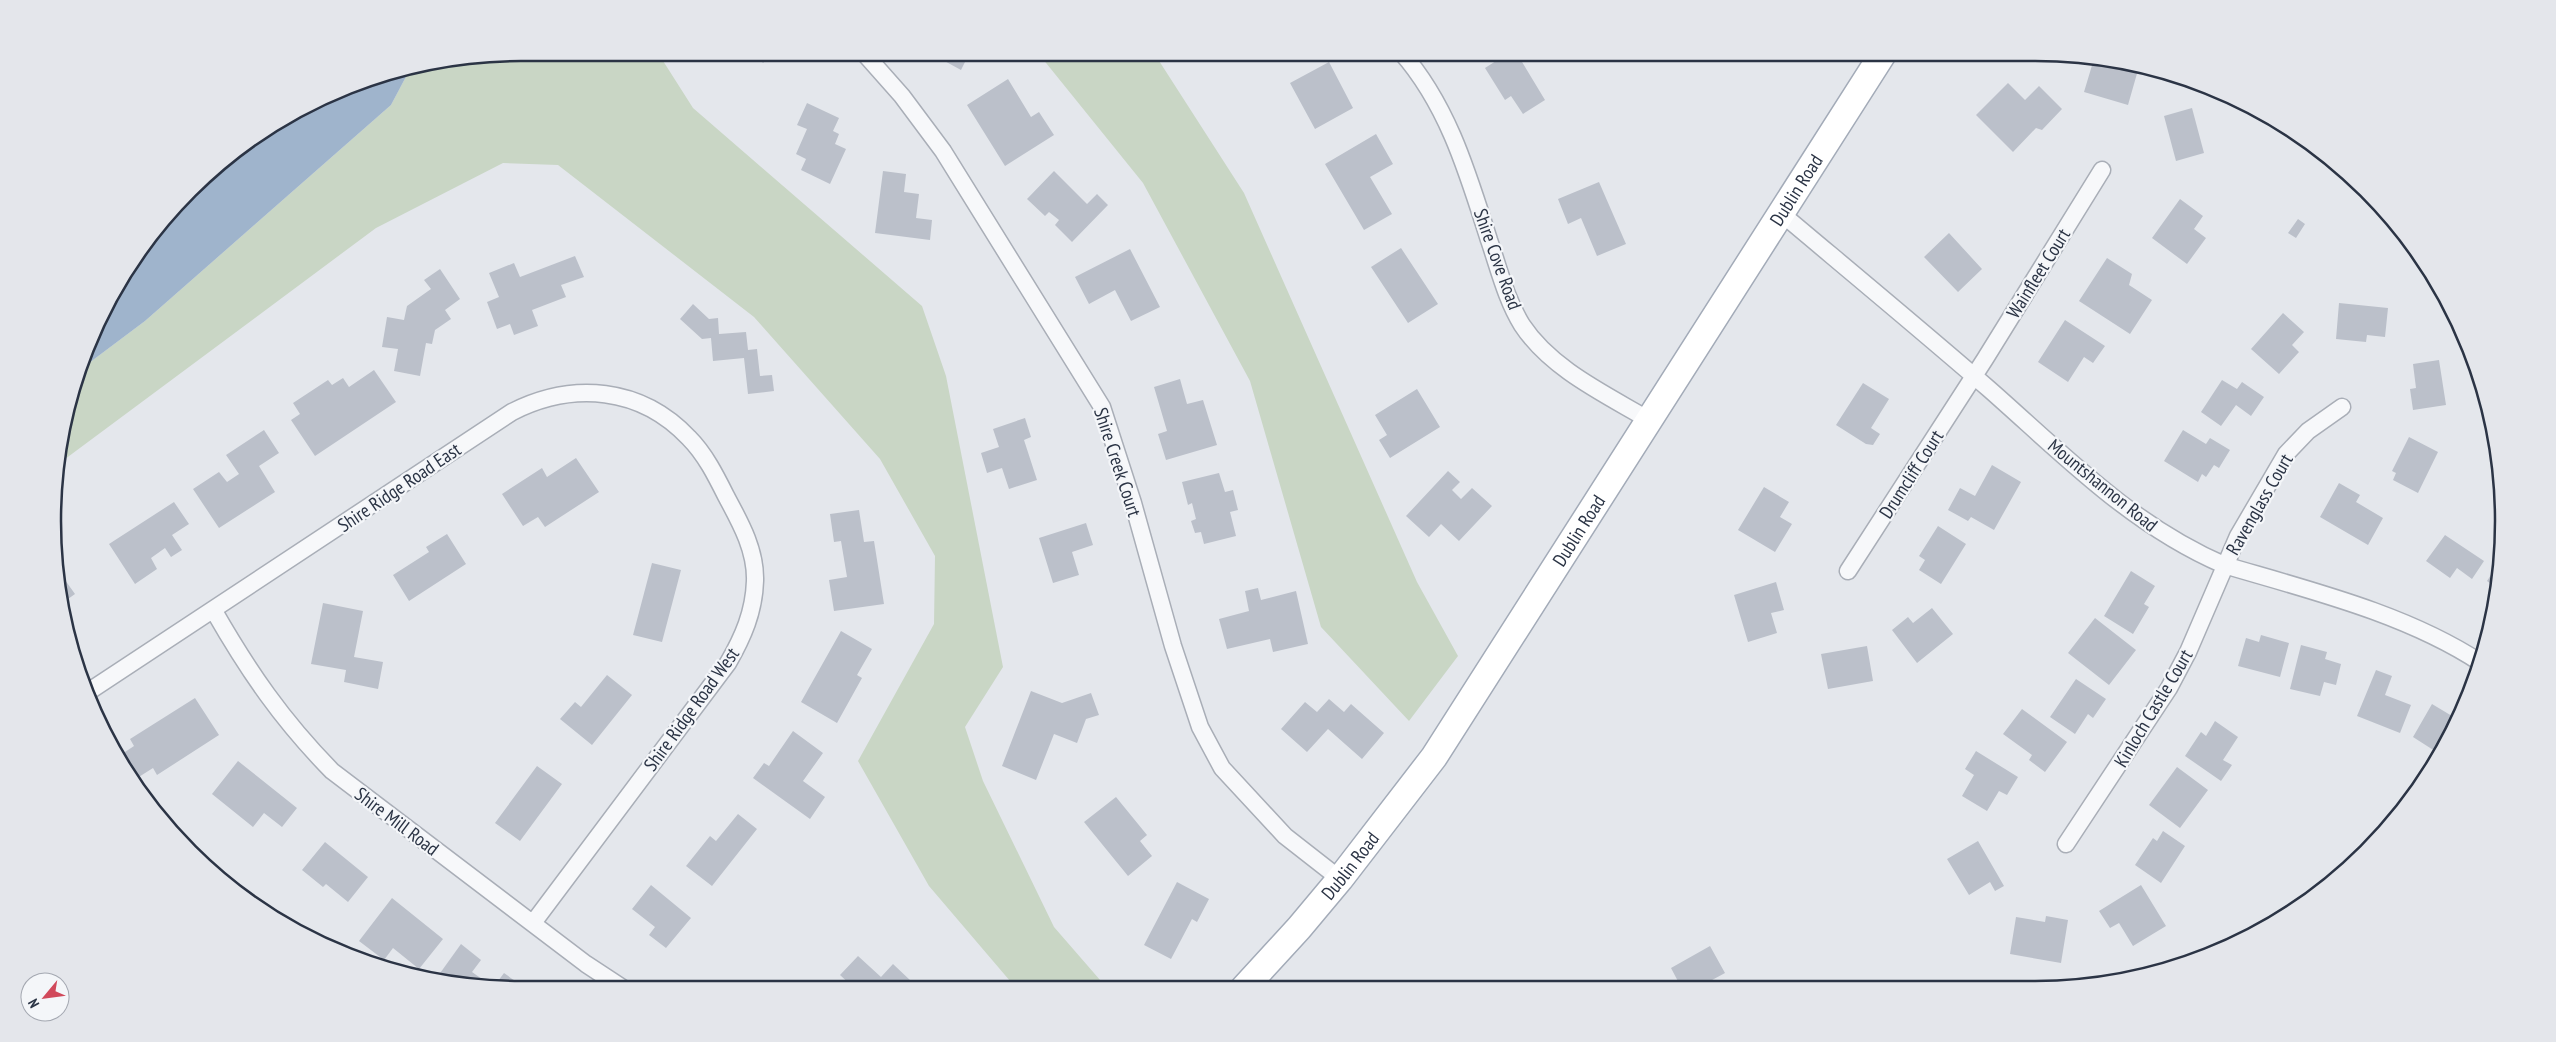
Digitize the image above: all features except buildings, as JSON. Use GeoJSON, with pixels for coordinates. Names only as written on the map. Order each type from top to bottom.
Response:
{"type":"FeatureCollection","features":[{"type":"Feature","properties":{"kind":"main road","name":"Dublin Road"},"geometry":{"type":"LineString","coordinates":[[1250,981],[1299,928],[1340,879],[1434,757],[1878,61]]}},
{"type":"Feature","properties":{"kind":"street","name":"Shire Creek Court"},"geometry":{"type":"LineString","coordinates":[[871,61],[902,96],[943,151],[1102,407],[1133,503],[1173,646],[1200,726],[1222,768],[1285,836],[1340,879]]}},
{"type":"Feature","properties":{"kind":"street","name":"Shire Cove Road"},"geometry":{"type":"LineString","coordinates":[[1409,61],[1435,100],[1453,137],[1475,195],[1508,296],[1522,325],[1541,348],[1571,372],[1649,420]]}},
{"type":"Feature","properties":{"kind":"street","name":"Wainfleet Court"},"geometry":{"type":"LineString","coordinates":[[1974,376],[2102,170]]}},
{"type":"Feature","properties":{"kind":"street","name":"Mountshannon Road"},"geometry":{"type":"LineString","coordinates":[[1782,214],[1974,376],[2095,484],[2145,523],[2203,556],[2224,565],[2378,612],[2473,658]]}},
{"type":"Feature","properties":{"kind":"street","name":"Drumcliff Court"},"geometry":{"type":"LineString","coordinates":[[1848,571],[1974,376]]}},
{"type":"Feature","properties":{"kind":"street","name":"Shire Ridge Road East"},"geometry":{"type":"LineString","coordinates":[[93,689],[214,611],[503,417],[529,403],[576,392],[591,392],[630,400],[668,419],[690,439],[713,471]]}},
{"type":"Feature","properties":{"kind":"street","name":"Ravenglass Court"},"geometry":{"type":"LineString","coordinates":[[2224,565],[2238,536],[2286,454],[2308,431],[2342,407]]}},
{"type":"Feature","properties":{"kind":"street","name":"Shire Ridge Road West"},"geometry":{"type":"LineString","coordinates":[[533,922],[728,663],[748,623],[755,580],[752,554],[742,525],[713,471]]}},
{"type":"Feature","properties":{"kind":"street","name":"Kinloch Castle Court"},"geometry":{"type":"LineString","coordinates":[[2066,844],[2169,688],[2188,652],[2224,565]]}},
{"type":"Feature","properties":{"kind":"street","name":"Shire Mill Road"},"geometry":{"type":"LineString","coordinates":[[214,611],[269,700],[298,736],[332,770],[586,964],[612,981]]}},
{"type":"Feature","properties":{"kind":"green space"},"geometry":{"type":"Polygon","coordinates":[[[521,61],[663,61],[693,108],[922,306],[946,376],[1003,667],[965,727],[983,781],[1054,927],[1101,981],[1010,981],[929,886],[858,761],[934,624],[935,556],[880,459],[754,317],[558,165],[503,163],[376,228],[65,459],[77,402],[90,362],[145,321],[391,105],[406,76],[461,65],[521,61]]]}},
{"type":"Feature","properties":{"kind":"green space"},"geometry":{"type":"Polygon","coordinates":[[[1044,61],[1159,61],[1244,193],[1417,582],[1458,656],[1409,721],[1321,627],[1250,381],[1143,183],[1044,61]]]}},
{"type":"Feature","properties":{"kind":"water"},"geometry":{"type":"Polygon","coordinates":[[[406,76],[391,105],[145,321],[90,362],[96,345],[123,291],[156,241],[175,218],[218,175],[241,156],[291,123],[345,96],[406,76]]]}}]}
